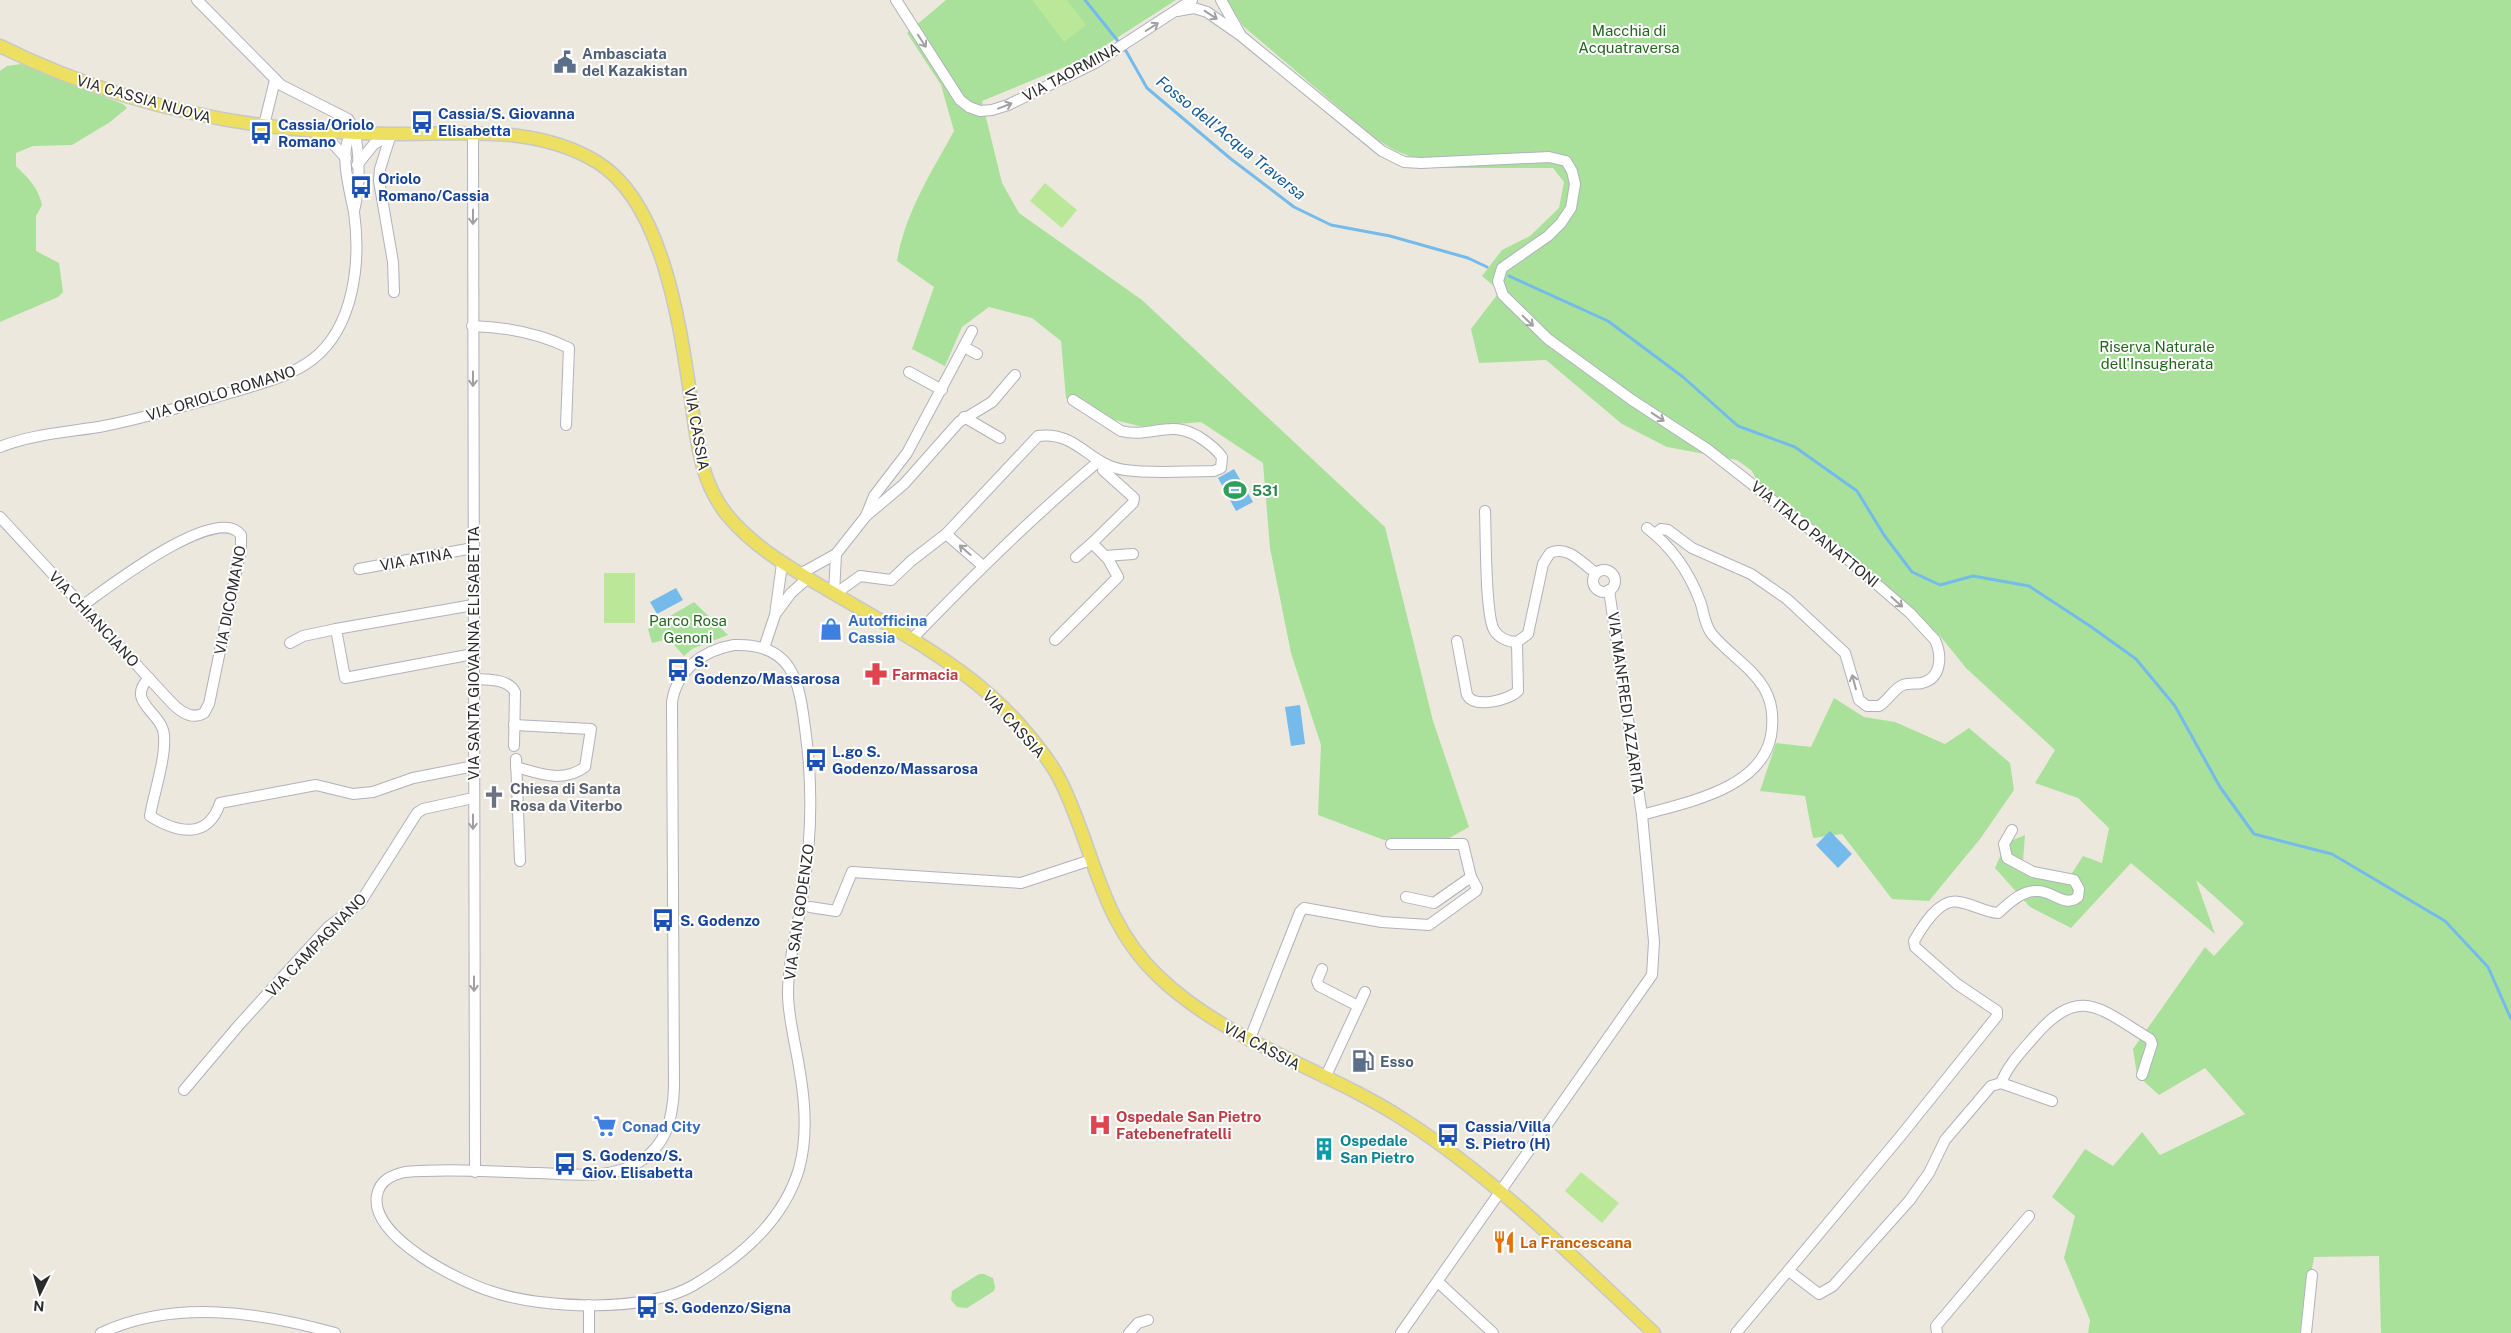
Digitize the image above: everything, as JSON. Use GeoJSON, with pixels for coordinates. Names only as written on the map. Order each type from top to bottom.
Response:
{"type":"FeatureCollection","features":[{"type":"Feature","properties":{"kind":"main road","name":"VIA CASSIA NUOVA"},"geometry":{"type":"LineString","coordinates":[[0,46],[70,78],[128,98],[205,118],[312,130],[354,132]]}},
{"type":"Feature","properties":{"kind":"main road","name":"VIA CASSIA"},"geometry":{"type":"LineString","coordinates":[[354,132],[502,134],[529,138],[581,153],[608,169],[628,188],[648,223],[665,273],[681,342],[697,442],[706,480],[713,495],[731,519],[782,564],[911,640],[988,693],[1032,741],[1061,780],[1116,924],[1142,959],[1166,984],[1192,1004],[1249,1041],[1401,1118],[1500,1192],[1651,1332]]}},
{"type":"Feature","properties":{"kind":"street"},"geometry":{"type":"LineString","coordinates":[[197,0],[275,80],[304,98],[344,116],[350,122],[354,132]]}},
{"type":"Feature","properties":{"kind":"street","name":"VIA TAORMINA"},"geometry":{"type":"LineString","coordinates":[[896,0],[960,100],[969,107],[980,110],[998,109],[1087,67],[1178,11],[1192,0]]}},
{"type":"Feature","properties":{"kind":"street"},"geometry":{"type":"LineString","coordinates":[[1221,0],[1240,35]]}},
{"type":"Feature","properties":{"kind":"street"},"geometry":{"type":"LineString","coordinates":[[1178,11],[1191,8],[1203,10],[1240,35]]}},
{"type":"Feature","properties":{"kind":"street","name":"VIA ITALO PANATTONI"},"geometry":{"type":"LineString","coordinates":[[1240,35],[1375,145],[1400,161],[1421,164],[1548,157],[1563,159],[1570,167],[1575,184],[1574,197],[1568,213],[1548,236],[1506,264],[1500,272],[1498,284],[1507,300],[1548,339],[1632,400],[1707,449],[1877,583],[1935,640],[1939,651],[1938,669],[1931,679],[1925,682],[1902,685],[1879,706],[1867,706],[1859,700],[1845,653],[1787,599],[1751,574],[1692,548],[1668,530],[1651,531],[1672,551],[1692,582],[1703,618],[1712,633],[1757,677],[1765,689],[1772,708],[1773,725],[1766,754],[1748,775],[1730,785],[1701,796],[1642,815]]}},
{"type":"Feature","properties":{"kind":"street"},"geometry":{"type":"LineString","coordinates":[[264,125],[275,80]]}},
{"type":"Feature","properties":{"kind":"street"},"geometry":{"type":"LineString","coordinates":[[312,130],[332,142],[346,158]]}},
{"type":"Feature","properties":{"kind":"street","name":"VIA ORIOLO ROMANO"},"geometry":{"type":"LineString","coordinates":[[354,132],[348,139],[346,158],[347,186],[354,212]]}},
{"type":"Feature","properties":{"kind":"street","name":"VIA ORIOLO ROMANO"},"geometry":{"type":"LineString","coordinates":[[0,447],[53,434],[155,415],[274,380],[304,366],[333,338],[348,311],[355,252],[354,212],[357,198],[354,132]]}},
{"type":"Feature","properties":{"kind":"street","name":"VIA SANTA GIOVANNA ELISABETTA"},"geometry":{"type":"LineString","coordinates":[[473,133],[475,1172]]}},
{"type":"Feature","properties":{"kind":"street"},"geometry":{"type":"LineString","coordinates":[[357,166],[374,144],[391,134]]}},
{"type":"Feature","properties":{"kind":"street"},"geometry":{"type":"LineString","coordinates":[[391,134],[379,174],[392,262],[394,292]]}},
{"type":"Feature","properties":{"kind":"street"},"geometry":{"type":"LineString","coordinates":[[472,326],[494,327],[546,336],[569,348],[566,425]]}},
{"type":"Feature","properties":{"kind":"street"},"geometry":{"type":"LineString","coordinates":[[866,516],[873,498],[904,459],[972,331]]}},
{"type":"Feature","properties":{"kind":"street"},"geometry":{"type":"LineString","coordinates":[[964,348],[977,354]]}},
{"type":"Feature","properties":{"kind":"street"},"geometry":{"type":"LineString","coordinates":[[909,372],[942,390]]}},
{"type":"Feature","properties":{"kind":"street"},"geometry":{"type":"LineString","coordinates":[[775,615],[803,577],[836,554],[866,516],[904,484],[964,417],[992,402],[1015,375]]}},
{"type":"Feature","properties":{"kind":"street"},"geometry":{"type":"LineString","coordinates":[[834,594],[860,576],[891,580],[911,561],[946,534],[1038,436],[1052,434],[1064,437],[1102,463],[1124,470],[1214,471],[1221,468],[1223,463],[1218,451],[1192,432],[1176,428],[1129,433],[1121,431],[1073,400]]}},
{"type":"Feature","properties":{"kind":"street"},"geometry":{"type":"LineString","coordinates":[[964,417],[1000,438]]}},
{"type":"Feature","properties":{"kind":"street"},"geometry":{"type":"LineString","coordinates":[[1076,557],[1133,503],[1134,498],[1103,470],[1102,463]]}},
{"type":"Feature","properties":{"kind":"street"},"geometry":{"type":"LineString","coordinates":[[911,640],[983,566],[1059,495],[1102,463]]}},
{"type":"Feature","properties":{"kind":"street"},"geometry":{"type":"LineString","coordinates":[[1485,511],[1492,625],[1501,638],[1517,642],[1525,638],[1530,629],[1543,564],[1547,554],[1557,550],[1568,551],[1596,573]]}},
{"type":"Feature","properties":{"kind":"street","name":"VIA CHIANCIANO"},"geometry":{"type":"LineString","coordinates":[[0,517],[174,706],[191,716]]}},
{"type":"Feature","properties":{"kind":"street","name":"VIA DICOMANO"},"geometry":{"type":"LineString","coordinates":[[82,606],[173,543],[220,527],[229,527],[238,531],[242,537],[241,549],[209,704],[202,715],[191,716]]}},
{"type":"Feature","properties":{"kind":"street"},"geometry":{"type":"LineString","coordinates":[[946,534],[983,566]]}},
{"type":"Feature","properties":{"kind":"street"},"geometry":{"type":"LineString","coordinates":[[1055,640],[1118,578],[1105,556],[1092,543]]}},
{"type":"Feature","properties":{"kind":"street","name":"VIA ATINA"},"geometry":{"type":"LineString","coordinates":[[359,569],[473,548]]}},
{"type":"Feature","properties":{"kind":"street"},"geometry":{"type":"LineString","coordinates":[[834,594],[836,554]]}},
{"type":"Feature","properties":{"kind":"street"},"geometry":{"type":"LineString","coordinates":[[1105,556],[1133,554]]}},
{"type":"Feature","properties":{"kind":"street"},"geometry":{"type":"LineString","coordinates":[[764,648],[775,615],[782,564]]}},
{"type":"Feature","properties":{"kind":"street"},"geometry":{"type":"LineString","coordinates":[[1605,570],[1613,575],[1614,585],[1609,590],[1599,591],[1594,586],[1593,580],[1596,573],[1605,570]]}},
{"type":"Feature","properties":{"kind":"street","name":"VIA MANFREDI AZZARITA"},"geometry":{"type":"LineString","coordinates":[[1500,1192],[1650,980],[1654,964],[1655,950],[1642,815],[1609,590]]}},
{"type":"Feature","properties":{"kind":"street"},"geometry":{"type":"LineString","coordinates":[[290,642],[303,636],[336,629],[473,606]]}},
{"type":"Feature","properties":{"kind":"street"},"geometry":{"type":"LineString","coordinates":[[336,629],[345,678],[473,654]]}},
{"type":"Feature","properties":{"kind":"street"},"geometry":{"type":"LineString","coordinates":[[1457,641],[1467,695],[1471,701],[1477,703],[1510,697],[1518,691],[1517,642]]}},
{"type":"Feature","properties":{"kind":"street","name":"VIA SAN GODENZO"},"geometry":{"type":"LineString","coordinates":[[734,645],[764,648],[783,661],[798,683],[812,794],[808,860],[791,955],[788,995],[804,1095],[800,1165],[790,1190],[769,1225],[744,1250],[718,1270],[689,1288],[668,1296],[634,1302],[589,1305],[513,1297],[483,1288],[437,1265],[391,1234],[381,1219],[377,1205],[377,1194],[388,1178],[410,1171],[594,1173],[617,1171],[639,1163],[650,1153],[667,1131],[673,1104],[671,721],[673,697],[681,676],[698,660],[734,645]]}},
{"type":"Feature","properties":{"kind":"street"},"geometry":{"type":"LineString","coordinates":[[148,678],[142,686],[143,703],[157,718],[164,734],[150,816],[166,826],[195,831],[211,822],[220,803],[316,785],[353,794],[373,792],[413,778],[474,766]]}},
{"type":"Feature","properties":{"kind":"street"},"geometry":{"type":"LineString","coordinates":[[473,679],[502,682],[513,688],[514,746]]}},
{"type":"Feature","properties":{"kind":"street"},"geometry":{"type":"LineString","coordinates":[[514,726],[591,729],[588,758],[585,767],[576,773],[566,776],[541,775],[516,763],[520,861]]}},
{"type":"Feature","properties":{"kind":"street","name":"VIA CAMPAGNANO"},"geometry":{"type":"LineString","coordinates":[[184,1090],[239,1025],[328,927],[360,903],[417,813],[423,809],[473,798]]}},
{"type":"Feature","properties":{"kind":"street"},"geometry":{"type":"LineString","coordinates":[[1736,1333],[1937,1092],[1996,1016],[1997,1011],[1957,984],[1916,947],[1914,941],[1928,918],[1948,903],[1957,901],[1998,913],[2014,899],[2029,892],[2039,891],[2065,901],[2074,901],[2078,897],[2079,889],[2074,880],[2033,872],[2007,858],[2004,844],[2012,830]]}},
{"type":"Feature","properties":{"kind":"street"},"geometry":{"type":"LineString","coordinates":[[1249,1041],[1300,912],[1304,908],[1382,922],[1429,926],[1476,892],[1476,884],[1471,878],[1463,844],[1391,844]]}},
{"type":"Feature","properties":{"kind":"street"},"geometry":{"type":"LineString","coordinates":[[810,907],[836,911],[852,872],[1022,883],[1091,860]]}},
{"type":"Feature","properties":{"kind":"street"},"geometry":{"type":"LineString","coordinates":[[1406,897],[1434,903],[1471,878]]}},
{"type":"Feature","properties":{"kind":"street"},"geometry":{"type":"LineString","coordinates":[[1322,969],[1317,981],[1319,986],[1358,1006]]}},
{"type":"Feature","properties":{"kind":"street"},"geometry":{"type":"LineString","coordinates":[[1325,1078],[1365,992]]}},
{"type":"Feature","properties":{"kind":"street"},"geometry":{"type":"LineString","coordinates":[[2000,1083],[2007,1068],[2050,1018],[2067,1008],[2088,1004],[2102,1009],[2150,1039],[2152,1044],[2142,1075]]}},
{"type":"Feature","properties":{"kind":"street"},"geometry":{"type":"LineString","coordinates":[[1789,1270],[1818,1294],[1833,1286],[1909,1201],[1929,1173],[1945,1140],[1990,1086],[2000,1083],[2052,1102]]}},
{"type":"Feature","properties":{"kind":"street"},"geometry":{"type":"LineString","coordinates":[[1401,1333],[1500,1192]]}},
{"type":"Feature","properties":{"kind":"street"},"geometry":{"type":"LineString","coordinates":[[1938,1333],[1936,1326],[2029,1216]]}},
{"type":"Feature","properties":{"kind":"street"},"geometry":{"type":"LineString","coordinates":[[2306,1333],[2312,1275]]}},
{"type":"Feature","properties":{"kind":"street"},"geometry":{"type":"LineString","coordinates":[[1438,1282],[1494,1333]]}},
{"type":"Feature","properties":{"kind":"street"},"geometry":{"type":"LineString","coordinates":[[589,1305],[589,1333]]}},
{"type":"Feature","properties":{"kind":"street"},"geometry":{"type":"LineString","coordinates":[[100,1333],[147,1316],[195,1311],[277,1320],[335,1333]]}},
{"type":"Feature","properties":{"kind":"street"},"geometry":{"type":"LineString","coordinates":[[1129,1333],[1138,1323],[1148,1320]]}},
{"type":"Feature","properties":{"kind":"green space"},"geometry":{"type":"Polygon","coordinates":[[[946,0],[1176,0],[1084,59],[982,101],[1002,183],[1019,213],[1142,300],[1385,527],[1433,721],[1469,827],[1446,840],[1384,840],[1318,815],[1321,745],[1291,653],[1270,548],[1263,463],[1201,422],[1143,427],[1083,412],[1066,398],[1061,341],[1032,318],[989,307],[962,327],[945,366],[912,349],[934,287],[897,261],[912,210],[954,131],[941,85],[907,33],[946,0]]]}},
{"type":"Feature","properties":{"kind":"green space"},"geometry":{"type":"Polygon","coordinates":[[[1034,0],[1067,0],[1086,25],[1064,42],[1034,0]]]}},
{"type":"Feature","properties":{"kind":"green space","name":"Riserva Naturale dell'Insugherata"},"geometry":{"type":"Polygon","coordinates":[[[1227,0],[2511,0],[2511,1333],[2381,1333],[2379,1256],[2314,1257],[2301,1333],[2088,1333],[2090,1320],[2064,1258],[2075,1216],[2052,1197],[2085,1149],[2113,1166],[2142,1132],[2160,1155],[2245,1114],[2205,1068],[2159,1095],[2137,1075],[2133,1049],[2205,947],[2214,956],[2244,923],[2196,880],[2215,934],[2131,863],[2071,928],[2030,907],[1995,868],[2006,843],[2025,835],[2023,861],[2067,881],[2083,856],[2102,863],[2109,828],[2078,798],[2035,783],[2055,750],[1966,668],[1940,636],[1818,528],[1758,483],[1752,471],[1737,460],[1667,447],[1622,424],[1546,360],[1479,363],[1471,329],[1500,291],[1482,276],[1502,250],[1530,236],[1559,208],[1564,182],[1553,168],[1439,168],[1394,150],[1378,140],[1351,118],[1243,26],[1227,0]]]}},
{"type":"Feature","properties":{"kind":"green space"},"geometry":{"type":"Polygon","coordinates":[[[21,64],[123,104],[127,108],[110,122],[72,145],[33,146],[16,153],[16,166],[35,188],[42,205],[36,216],[36,251],[59,263],[63,292],[58,297],[0,322],[0,71],[7,66],[21,64]]]}},
{"type":"Feature","properties":{"kind":"green space"},"geometry":{"type":"Polygon","coordinates":[[[1045,183],[1077,210],[1062,228],[1030,201],[1045,183]]]}},
{"type":"Feature","properties":{"kind":"green space"},"geometry":{"type":"Polygon","coordinates":[[[604,573],[635,573],[635,623],[604,623],[604,573]]]}},
{"type":"Feature","properties":{"kind":"green space","name":"Parco Rosa Genoni"},"geometry":{"type":"Polygon","coordinates":[[[694,602],[728,635],[692,649],[684,656],[669,639],[652,643],[648,629],[694,602]]]}},
{"type":"Feature","properties":{"kind":"green space"},"geometry":{"type":"Polygon","coordinates":[[[1834,698],[1864,717],[1895,722],[1945,744],[1969,728],[2010,763],[2014,790],[1980,839],[1929,901],[1892,899],[1842,834],[1813,838],[1805,796],[1760,791],[1776,743],[1811,747],[1834,698]]]}},
{"type":"Feature","properties":{"kind":"green space"},"geometry":{"type":"Polygon","coordinates":[[[1581,1172],[1619,1203],[1602,1223],[1565,1191],[1581,1172]]]}},
{"type":"Feature","properties":{"kind":"green space"},"geometry":{"type":"Polygon","coordinates":[[[979,1274],[993,1278],[994,1291],[967,1308],[957,1307],[951,1300],[952,1291],[979,1274]]]}},
{"type":"Feature","properties":{"kind":"water","name":"531"},"geometry":{"type":"Polygon","coordinates":[[[1234,469],[1253,502],[1236,511],[1218,478],[1234,469]]]}},
{"type":"Feature","properties":{"kind":"water"},"geometry":{"type":"Polygon","coordinates":[[[676,588],[683,600],[657,614],[650,602],[676,588]]]}},
{"type":"Feature","properties":{"kind":"water"},"geometry":{"type":"Polygon","coordinates":[[[1300,705],[1305,744],[1291,746],[1285,707],[1300,705]]]}},
{"type":"Feature","properties":{"kind":"water"},"geometry":{"type":"Polygon","coordinates":[[[1830,831],[1852,854],[1838,868],[1816,845],[1830,831]]]}},
{"type":"Feature","properties":{"kind":"waterway","name":"Fosso dell'Acqua Traversa"},"geometry":{"type":"LineString","coordinates":[[1085,0],[1126,51],[1147,88],[1231,159],[1294,207],[1331,225],[1390,236],[1468,258],[1487,267]]}},
{"type":"Feature","properties":{"kind":"waterway","name":"Fosso dell'Acqua Traversa"},"geometry":{"type":"LineString","coordinates":[[1509,276],[1608,321],[1683,377],[1738,426],[1795,447],[1857,491],[1884,535],[1912,572],[1940,585],[1973,576],[2029,586],[2136,659],[2175,706],[2220,787],[2254,834],[2332,854],[2445,921],[2488,967],[2511,1019]]}},
{"type":"Feature","properties":{"kind":"place","name":"Ambasciata del Kazakistan"},"geometry":{"type":"Point","coordinates":[565,62]}},
{"type":"Feature","properties":{"kind":"place","name":"Cassia/S. Giovanna Elisabetta"},"geometry":{"type":"Point","coordinates":[422,122]}},
{"type":"Feature","properties":{"kind":"place","name":"Cassia/Oriolo Romano"},"geometry":{"type":"Point","coordinates":[261,133]}},
{"type":"Feature","properties":{"kind":"place","name":"Oriolo Romano/Cassia"},"geometry":{"type":"Point","coordinates":[361,187]}},
{"type":"Feature","properties":{"kind":"place","name":"531"},"geometry":{"type":"Point","coordinates":[1235,490]}},
{"type":"Feature","properties":{"kind":"place","name":"Autofficina Cassia"},"geometry":{"type":"Point","coordinates":[831,629]}},
{"type":"Feature","properties":{"kind":"place","name":"S. Godenzo/Massarosa"},"geometry":{"type":"Point","coordinates":[678,670]}},
{"type":"Feature","properties":{"kind":"place","name":"Farmacia"},"geometry":{"type":"Point","coordinates":[876,674]}},
{"type":"Feature","properties":{"kind":"place","name":"L.go S. Godenzo/Massarosa"},"geometry":{"type":"Point","coordinates":[816,760]}},
{"type":"Feature","properties":{"kind":"place","name":"Chiesa di Santa Rosa da Viterbo"},"geometry":{"type":"Point","coordinates":[494,797]}},
{"type":"Feature","properties":{"kind":"place","name":"S. Godenzo"},"geometry":{"type":"Point","coordinates":[663,920]}},
{"type":"Feature","properties":{"kind":"place","name":"Esso"},"geometry":{"type":"Point","coordinates":[1363,1061]}},
{"type":"Feature","properties":{"kind":"place","name":"Ospedale San Pietro Fatebenefratelli"},"geometry":{"type":"Point","coordinates":[1100,1125]}},
{"type":"Feature","properties":{"kind":"place","name":"Conad City"},"geometry":{"type":"Point","coordinates":[605,1126]}},
{"type":"Feature","properties":{"kind":"place","name":"Cassia/Villa S. Pietro (H)"},"geometry":{"type":"Point","coordinates":[1448,1135]}},
{"type":"Feature","properties":{"kind":"place","name":"Ospedale San Pietro"},"geometry":{"type":"Point","coordinates":[1324,1149]}},
{"type":"Feature","properties":{"kind":"place","name":"S. Godenzo/S. Giov. Elisabetta"},"geometry":{"type":"Point","coordinates":[565,1164]}},
{"type":"Feature","properties":{"kind":"place","name":"La Francescana"},"geometry":{"type":"Point","coordinates":[1504,1242]}},
{"type":"Feature","properties":{"kind":"place","name":"S. Godenzo/Signa"},"geometry":{"type":"Point","coordinates":[647,1307]}},
{"type":"Feature","properties":{"kind":"park label","name":"Macchia di Acquatraversa"},"geometry":{"type":"Point","coordinates":[1629,38]}}]}
